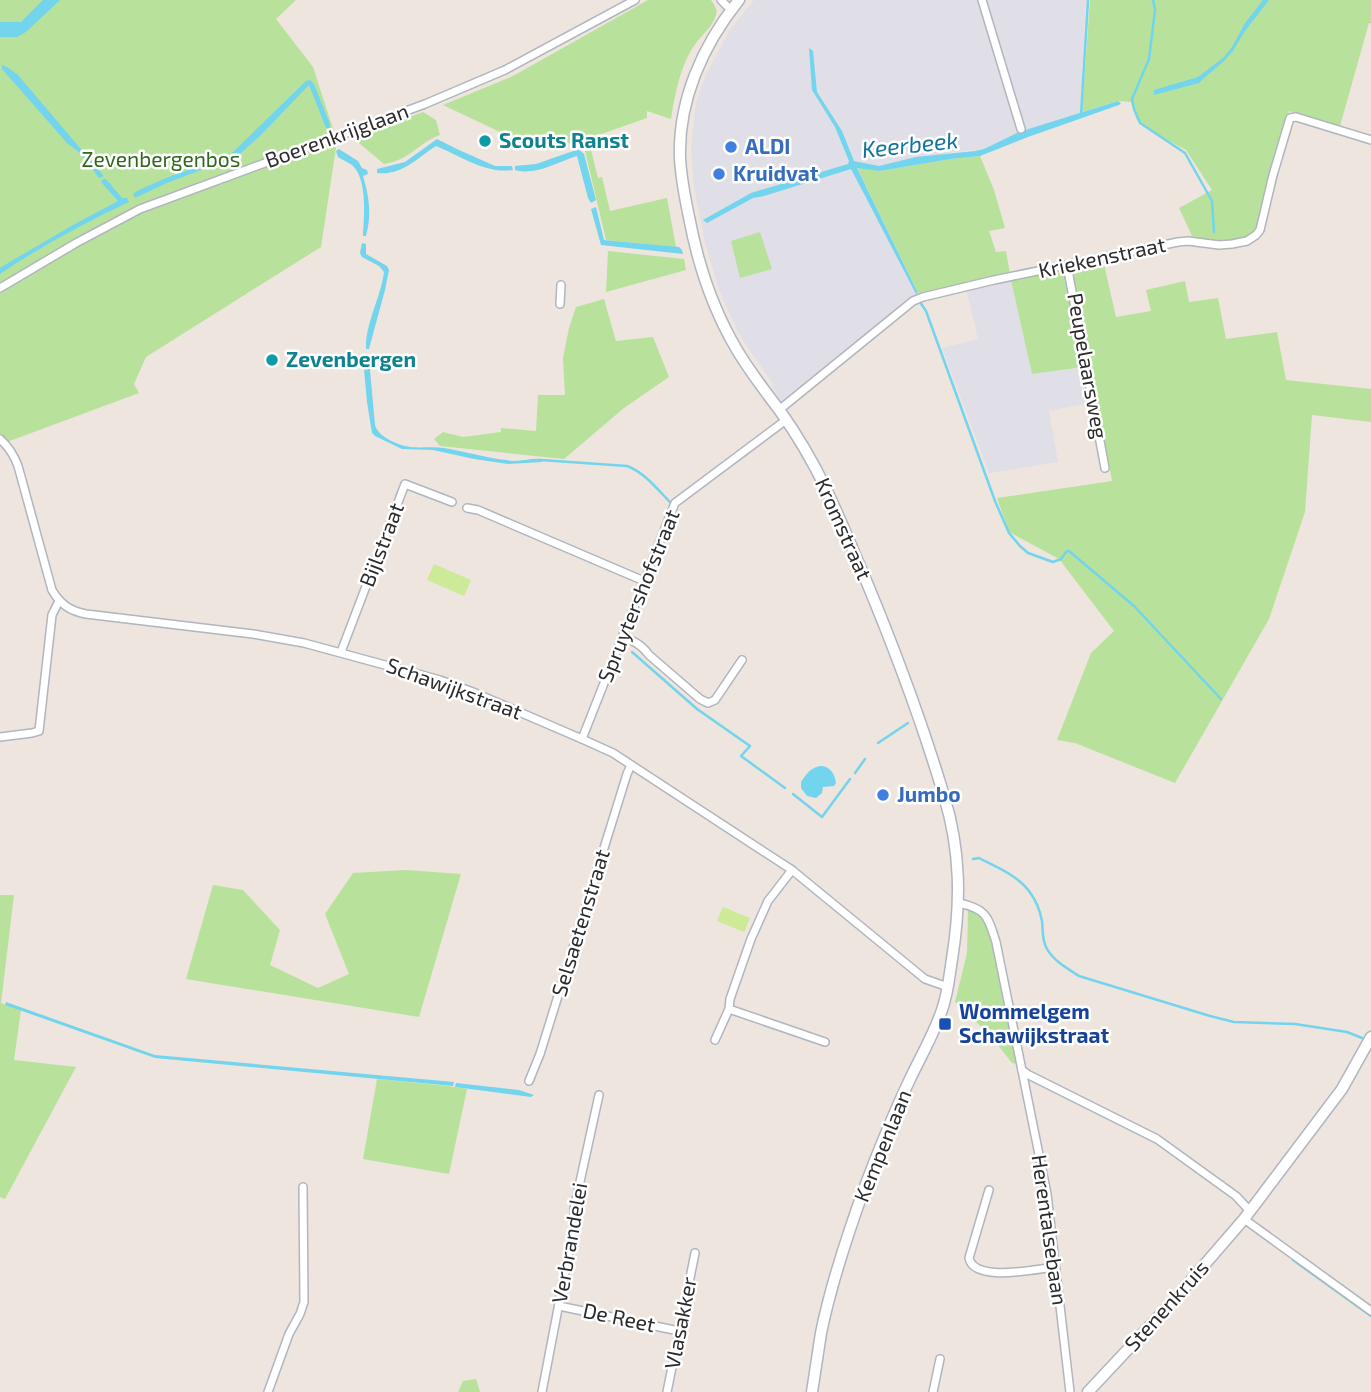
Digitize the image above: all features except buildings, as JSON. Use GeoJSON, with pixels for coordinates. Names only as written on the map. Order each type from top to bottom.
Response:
{"type":"FeatureCollection","features":[{"type":"Feature","properties":{"kind":"main road","name":"Kromstraat"},"geometry":{"type":"LineString","coordinates":[[739,0],[720,25],[702,57],[688,95],[680,156],[692,236],[719,319],[738,353],[786,420],[813,464],[840,518],[890,638],[951,820],[958,868],[959,903]]}},
{"type":"Feature","properties":{"kind":"main road","name":"Kempenlaan"},"geometry":{"type":"LineString","coordinates":[[812,1392],[822,1331],[839,1261],[886,1134],[939,1019],[948,987],[959,903]]}},
{"type":"Feature","properties":{"kind":"main road"},"geometry":{"type":"LineString","coordinates":[[1246,1214],[1342,1088],[1371,1037]]}},
{"type":"Feature","properties":{"kind":"main road","name":"Stenenkruis"},"geometry":{"type":"LineString","coordinates":[[1088,1392],[1182,1292],[1246,1214]]}},
{"type":"Feature","properties":{"kind":"street","name":"Boerenkrijglaan"},"geometry":{"type":"LineString","coordinates":[[0,288],[140,209],[471,85],[505,70],[635,0]]}},
{"type":"Feature","properties":{"kind":"street"},"geometry":{"type":"LineString","coordinates":[[721,0],[731,10]]}},
{"type":"Feature","properties":{"kind":"street"},"geometry":{"type":"LineString","coordinates":[[982,0],[1021,129]]}},
{"type":"Feature","properties":{"kind":"street","name":"Kriekenstraat"},"geometry":{"type":"LineString","coordinates":[[779,410],[913,302],[923,297],[1178,242],[1219,245],[1252,239],[1260,230],[1283,138],[1288,121],[1293,117],[1371,140]]}},
{"type":"Feature","properties":{"kind":"street","name":"Peupelaarsweg"},"geometry":{"type":"LineString","coordinates":[[1067,265],[1105,468]]}},
{"type":"Feature","properties":{"kind":"street"},"geometry":{"type":"LineString","coordinates":[[560,304],[561,285]]}},
{"type":"Feature","properties":{"kind":"street","name":"Spruytershofstraat"},"geometry":{"type":"LineString","coordinates":[[582,739],[675,503],[786,420]]}},
{"type":"Feature","properties":{"kind":"street"},"geometry":{"type":"LineString","coordinates":[[0,439],[15,456],[52,590],[59,601],[52,615],[39,731],[0,737]]}},
{"type":"Feature","properties":{"kind":"street","name":"Bijlstraat"},"geometry":{"type":"LineString","coordinates":[[341,652],[405,484],[452,502]]}},
{"type":"Feature","properties":{"kind":"street"},"geometry":{"type":"LineString","coordinates":[[467,508],[478,510],[644,581]]}},
{"type":"Feature","properties":{"kind":"street","name":"Schawijkstraat"},"geometry":{"type":"LineString","coordinates":[[59,601],[67,608],[86,614],[253,634],[341,652],[462,688],[582,739],[613,753],[792,870],[921,977],[948,987]]}},
{"type":"Feature","properties":{"kind":"street"},"geometry":{"type":"LineString","coordinates":[[623,637],[643,647],[700,699],[708,703],[715,700],[742,660]]}},
{"type":"Feature","properties":{"kind":"street","name":"Selsaetenstraat"},"geometry":{"type":"LineString","coordinates":[[529,1080],[540,1054],[631,765]]}},
{"type":"Feature","properties":{"kind":"street"},"geometry":{"type":"LineString","coordinates":[[715,1040],[729,1009],[751,939],[768,901],[792,870]]}},
{"type":"Feature","properties":{"kind":"street"},"geometry":{"type":"LineString","coordinates":[[959,903],[983,911],[988,918],[998,951],[1021,1070],[1157,1139],[1236,1196],[1246,1214],[1371,1311]]}},
{"type":"Feature","properties":{"kind":"street"},"geometry":{"type":"LineString","coordinates":[[729,1009],[825,1042]]}},
{"type":"Feature","properties":{"kind":"street","name":"Herentalsebaan"},"geometry":{"type":"LineString","coordinates":[[1021,1070],[1046,1194],[1070,1392]]}},
{"type":"Feature","properties":{"kind":"street","name":"Verbrandelei"},"geometry":{"type":"LineString","coordinates":[[542,1392],[574,1224],[574,1209],[599,1095]]}},
{"type":"Feature","properties":{"kind":"street"},"geometry":{"type":"LineString","coordinates":[[268,1392],[304,1302],[303,1187]]}},
{"type":"Feature","properties":{"kind":"street"},"geometry":{"type":"LineString","coordinates":[[989,1190],[969,1258],[970,1263],[998,1273],[1055,1267]]}},
{"type":"Feature","properties":{"kind":"street","name":"Vlasakker"},"geometry":{"type":"LineString","coordinates":[[667,1392],[695,1253]]}},
{"type":"Feature","properties":{"kind":"street","name":"De Reet"},"geometry":{"type":"LineString","coordinates":[[559,1306],[679,1331]]}},
{"type":"Feature","properties":{"kind":"street"},"geometry":{"type":"LineString","coordinates":[[933,1392],[940,1359]]}},
{"type":"Feature","properties":{"kind":"shaded area"},"geometry":{"type":"Polygon","coordinates":[[[754,0],[1086,0],[1080,113],[1019,132],[984,149],[954,152],[877,168],[862,191],[916,294],[782,402],[739,334],[719,290],[705,242],[694,187],[691,149],[696,103],[705,77],[729,31],[754,0]]]}},
{"type":"Feature","properties":{"kind":"shaded area"},"geometry":{"type":"Polygon","coordinates":[[[1011,277],[1032,374],[1091,366],[1097,401],[1049,411],[1058,462],[989,473],[942,348],[978,339],[966,288],[1011,277]]]}},
{"type":"Feature","properties":{"kind":"green space","name":"Zevenbergenbos"},"geometry":{"type":"Polygon","coordinates":[[[0,0],[296,0],[276,19],[313,67],[337,141],[321,247],[146,357],[134,384],[139,393],[7,442],[0,437],[0,0]]]}},
{"type":"Feature","properties":{"kind":"green space"},"geometry":{"type":"Polygon","coordinates":[[[648,0],[711,0],[716,11],[712,24],[685,62],[671,119],[647,111],[647,118],[573,144],[537,138],[515,139],[443,105],[513,76],[648,0]]]}},
{"type":"Feature","properties":{"kind":"green space"},"geometry":{"type":"Polygon","coordinates":[[[1090,0],[1371,0],[1371,23],[1340,126],[1289,111],[1258,227],[1253,234],[1229,242],[1193,238],[1179,208],[1212,190],[1186,150],[1137,120],[1131,102],[1118,101],[1082,112],[1090,0]]]}},
{"type":"Feature","properties":{"kind":"green space"},"geometry":{"type":"Polygon","coordinates":[[[423,112],[436,120],[440,135],[393,162],[384,164],[353,138],[423,112]]]}},
{"type":"Feature","properties":{"kind":"green space"},"geometry":{"type":"Polygon","coordinates":[[[591,150],[598,178],[602,177],[610,211],[667,198],[676,247],[606,240],[585,151],[591,150]]]}},
{"type":"Feature","properties":{"kind":"green space"},"geometry":{"type":"Polygon","coordinates":[[[980,156],[1005,228],[989,231],[996,252],[1006,251],[1010,274],[918,293],[857,167],[880,171],[980,156]]]}},
{"type":"Feature","properties":{"kind":"green space"},"geometry":{"type":"Polygon","coordinates":[[[760,232],[772,269],[740,278],[731,241],[760,232]]]}},
{"type":"Feature","properties":{"kind":"green space"},"geometry":{"type":"Polygon","coordinates":[[[608,251],[684,259],[686,270],[606,292],[608,251]]]}},
{"type":"Feature","properties":{"kind":"green space"},"geometry":{"type":"Polygon","coordinates":[[[1103,260],[1116,317],[1151,311],[1146,290],[1185,281],[1189,302],[1218,298],[1226,339],[1277,332],[1286,380],[1371,389],[1371,422],[1312,415],[1305,512],[1269,619],[1175,783],[1075,743],[1057,740],[1091,653],[1114,631],[1059,559],[1009,532],[997,498],[1112,481],[1091,366],[1032,374],[1011,280],[1103,260]]]}},
{"type":"Feature","properties":{"kind":"green space"},"geometry":{"type":"Polygon","coordinates":[[[604,299],[616,341],[653,337],[669,377],[624,408],[564,459],[440,446],[434,439],[443,432],[463,437],[501,432],[501,428],[536,431],[538,395],[565,395],[563,358],[576,307],[604,299]]]}},
{"type":"Feature","properties":{"kind":"green space"},"geometry":{"type":"Polygon","coordinates":[[[434,564],[471,580],[464,596],[427,580],[434,564]]]}},
{"type":"Feature","properties":{"kind":"green space"},"geometry":{"type":"Polygon","coordinates":[[[406,870],[461,874],[419,1017],[186,979],[213,885],[243,890],[280,930],[270,965],[318,988],[349,974],[325,914],[353,873],[406,870]]]}},
{"type":"Feature","properties":{"kind":"green space"},"geometry":{"type":"Polygon","coordinates":[[[0,895],[14,895],[1,1003],[21,1010],[14,1060],[76,1067],[5,1199],[0,1197],[0,895]]]}},
{"type":"Feature","properties":{"kind":"green space"},"geometry":{"type":"Polygon","coordinates":[[[723,907],[750,918],[744,932],[717,921],[723,907]]]}},
{"type":"Feature","properties":{"kind":"green space"},"geometry":{"type":"Polygon","coordinates":[[[971,910],[984,919],[993,946],[1017,1064],[1012,1063],[990,1035],[955,1002],[967,953],[968,911],[971,910]]]}},
{"type":"Feature","properties":{"kind":"green space"},"geometry":{"type":"Polygon","coordinates":[[[377,1079],[467,1089],[449,1174],[363,1159],[377,1079]]]}},
{"type":"Feature","properties":{"kind":"green space"},"geometry":{"type":"Polygon","coordinates":[[[476,1379],[480,1392],[458,1392],[463,1381],[476,1379]]]}},
{"type":"Feature","properties":{"kind":"water"},"geometry":{"type":"Polygon","coordinates":[[[43,0],[60,0],[26,32],[17,37],[0,37],[0,22],[21,22],[43,0]]]}},
{"type":"Feature","properties":{"kind":"water"},"geometry":{"type":"Polygon","coordinates":[[[1263,0],[1269,0],[1233,51],[1199,83],[1154,95],[1154,90],[1198,77],[1224,57],[1263,0]]]}},
{"type":"Feature","properties":{"kind":"water"},"geometry":{"type":"Polygon","coordinates":[[[809,48],[813,51],[817,92],[842,131],[854,161],[879,166],[916,157],[984,149],[1019,132],[1118,101],[1121,103],[980,156],[880,171],[857,168],[918,293],[916,294],[851,169],[753,198],[707,223],[703,220],[751,193],[848,164],[835,127],[812,90],[809,48]]]}},
{"type":"Feature","properties":{"kind":"water"},"geometry":{"type":"Polygon","coordinates":[[[2,65],[18,75],[103,177],[99,178],[80,153],[67,143],[2,69],[2,65]]]}},
{"type":"Feature","properties":{"kind":"water"},"geometry":{"type":"Polygon","coordinates":[[[310,80],[314,84],[330,128],[326,128],[309,85],[232,161],[214,165],[135,198],[133,194],[137,191],[231,154],[310,80]]]}},
{"type":"Feature","properties":{"kind":"water"},"geometry":{"type":"Polygon","coordinates":[[[437,139],[495,166],[512,166],[513,170],[483,167],[436,146],[402,169],[377,173],[377,169],[405,162],[437,139]]]}},
{"type":"Feature","properties":{"kind":"water"},"geometry":{"type":"Polygon","coordinates":[[[339,149],[367,170],[368,174],[363,176],[369,206],[366,236],[363,236],[364,199],[361,179],[352,165],[338,157],[336,151],[339,149]]]}},
{"type":"Feature","properties":{"kind":"water"},"geometry":{"type":"Polygon","coordinates":[[[579,149],[584,154],[596,200],[591,203],[577,156],[538,170],[515,170],[515,166],[536,164],[579,149]]]}},
{"type":"Feature","properties":{"kind":"water"},"geometry":{"type":"Polygon","coordinates":[[[103,179],[129,202],[95,218],[0,274],[0,268],[8,263],[118,201],[101,182],[103,179]]]}},
{"type":"Feature","properties":{"kind":"water"},"geometry":{"type":"Polygon","coordinates":[[[596,207],[604,240],[679,247],[683,254],[601,245],[591,209],[596,207]]]}},
{"type":"Feature","properties":{"kind":"water"},"geometry":{"type":"Polygon","coordinates":[[[362,243],[366,244],[366,254],[387,266],[389,270],[369,349],[366,349],[366,340],[384,272],[379,266],[362,257],[362,243]]]}},
{"type":"Feature","properties":{"kind":"water"},"geometry":{"type":"Polygon","coordinates":[[[364,356],[369,359],[375,425],[387,438],[410,447],[444,448],[514,461],[542,459],[542,462],[508,464],[433,450],[402,449],[375,436],[372,433],[367,402],[364,356]]]}},
{"type":"Feature","properties":{"kind":"water"},"geometry":{"type":"Polygon","coordinates":[[[822,766],[832,772],[836,783],[834,786],[823,787],[822,793],[816,798],[807,796],[801,788],[801,782],[812,769],[822,766]]]}},
{"type":"Feature","properties":{"kind":"water"},"geometry":{"type":"Polygon","coordinates":[[[6,1002],[155,1055],[454,1082],[453,1086],[155,1058],[5,1005],[6,1002]]]}},
{"type":"Feature","properties":{"kind":"water"},"geometry":{"type":"Polygon","coordinates":[[[456,1083],[519,1090],[534,1095],[531,1097],[455,1087],[456,1083]]]}},
{"type":"Feature","properties":{"kind":"waterway"},"geometry":{"type":"LineString","coordinates":[[1081,115],[1088,0]]}},
{"type":"Feature","properties":{"kind":"waterway"},"geometry":{"type":"LineString","coordinates":[[1153,0],[1155,10],[1149,59],[1132,99],[1134,109],[1140,123],[1185,153],[1212,201],[1214,232]]}},
{"type":"Feature","properties":{"kind":"waterway"},"geometry":{"type":"LineString","coordinates":[[920,302],[926,311],[1009,533],[1028,553],[1053,562],[1069,551],[1134,606],[1221,699]]}},
{"type":"Feature","properties":{"kind":"waterway"},"geometry":{"type":"LineString","coordinates":[[541,460],[627,466],[645,477],[671,503]]}},
{"type":"Feature","properties":{"kind":"waterway"},"geometry":{"type":"LineString","coordinates":[[632,652],[697,709],[750,746],[741,756],[785,788]]}},
{"type":"Feature","properties":{"kind":"waterway"},"geometry":{"type":"LineString","coordinates":[[878,743],[908,723]]}},
{"type":"Feature","properties":{"kind":"waterway"},"geometry":{"type":"LineString","coordinates":[[855,773],[865,759]]}},
{"type":"Feature","properties":{"kind":"waterway"},"geometry":{"type":"LineString","coordinates":[[793,794],[822,817],[850,779]]}},
{"type":"Feature","properties":{"kind":"waterway"},"geometry":{"type":"LineString","coordinates":[[973,859],[979,858],[999,868],[1024,885],[1039,909],[1044,941],[1049,952],[1079,976],[1234,1022],[1295,1024],[1347,1032],[1362,1038]]}},
{"type":"Feature","properties":{"kind":"waterway"},"geometry":{"type":"LineString","coordinates":[[1293,1260],[1371,1316]]}},
{"type":"Feature","properties":{"kind":"place","name":"Scouts Ranst"},"geometry":{"type":"Point","coordinates":[485,141]}},
{"type":"Feature","properties":{"kind":"place","name":"ALDI"},"geometry":{"type":"Point","coordinates":[731,147]}},
{"type":"Feature","properties":{"kind":"place","name":"Kruidvat"},"geometry":{"type":"Point","coordinates":[719,174]}},
{"type":"Feature","properties":{"kind":"place","name":"Zevenbergen"},"geometry":{"type":"Point","coordinates":[272,360]}},
{"type":"Feature","properties":{"kind":"place","name":"Jumbo"},"geometry":{"type":"Point","coordinates":[883,795]}},
{"type":"Feature","properties":{"kind":"place","name":"Wommelgem Schawijkstraat"},"geometry":{"type":"Point","coordinates":[945,1024]}},
{"type":"Feature","properties":{"kind":"water label","name":"Keerbeek"},"geometry":{"type":"Point","coordinates":[910,145]}}]}
